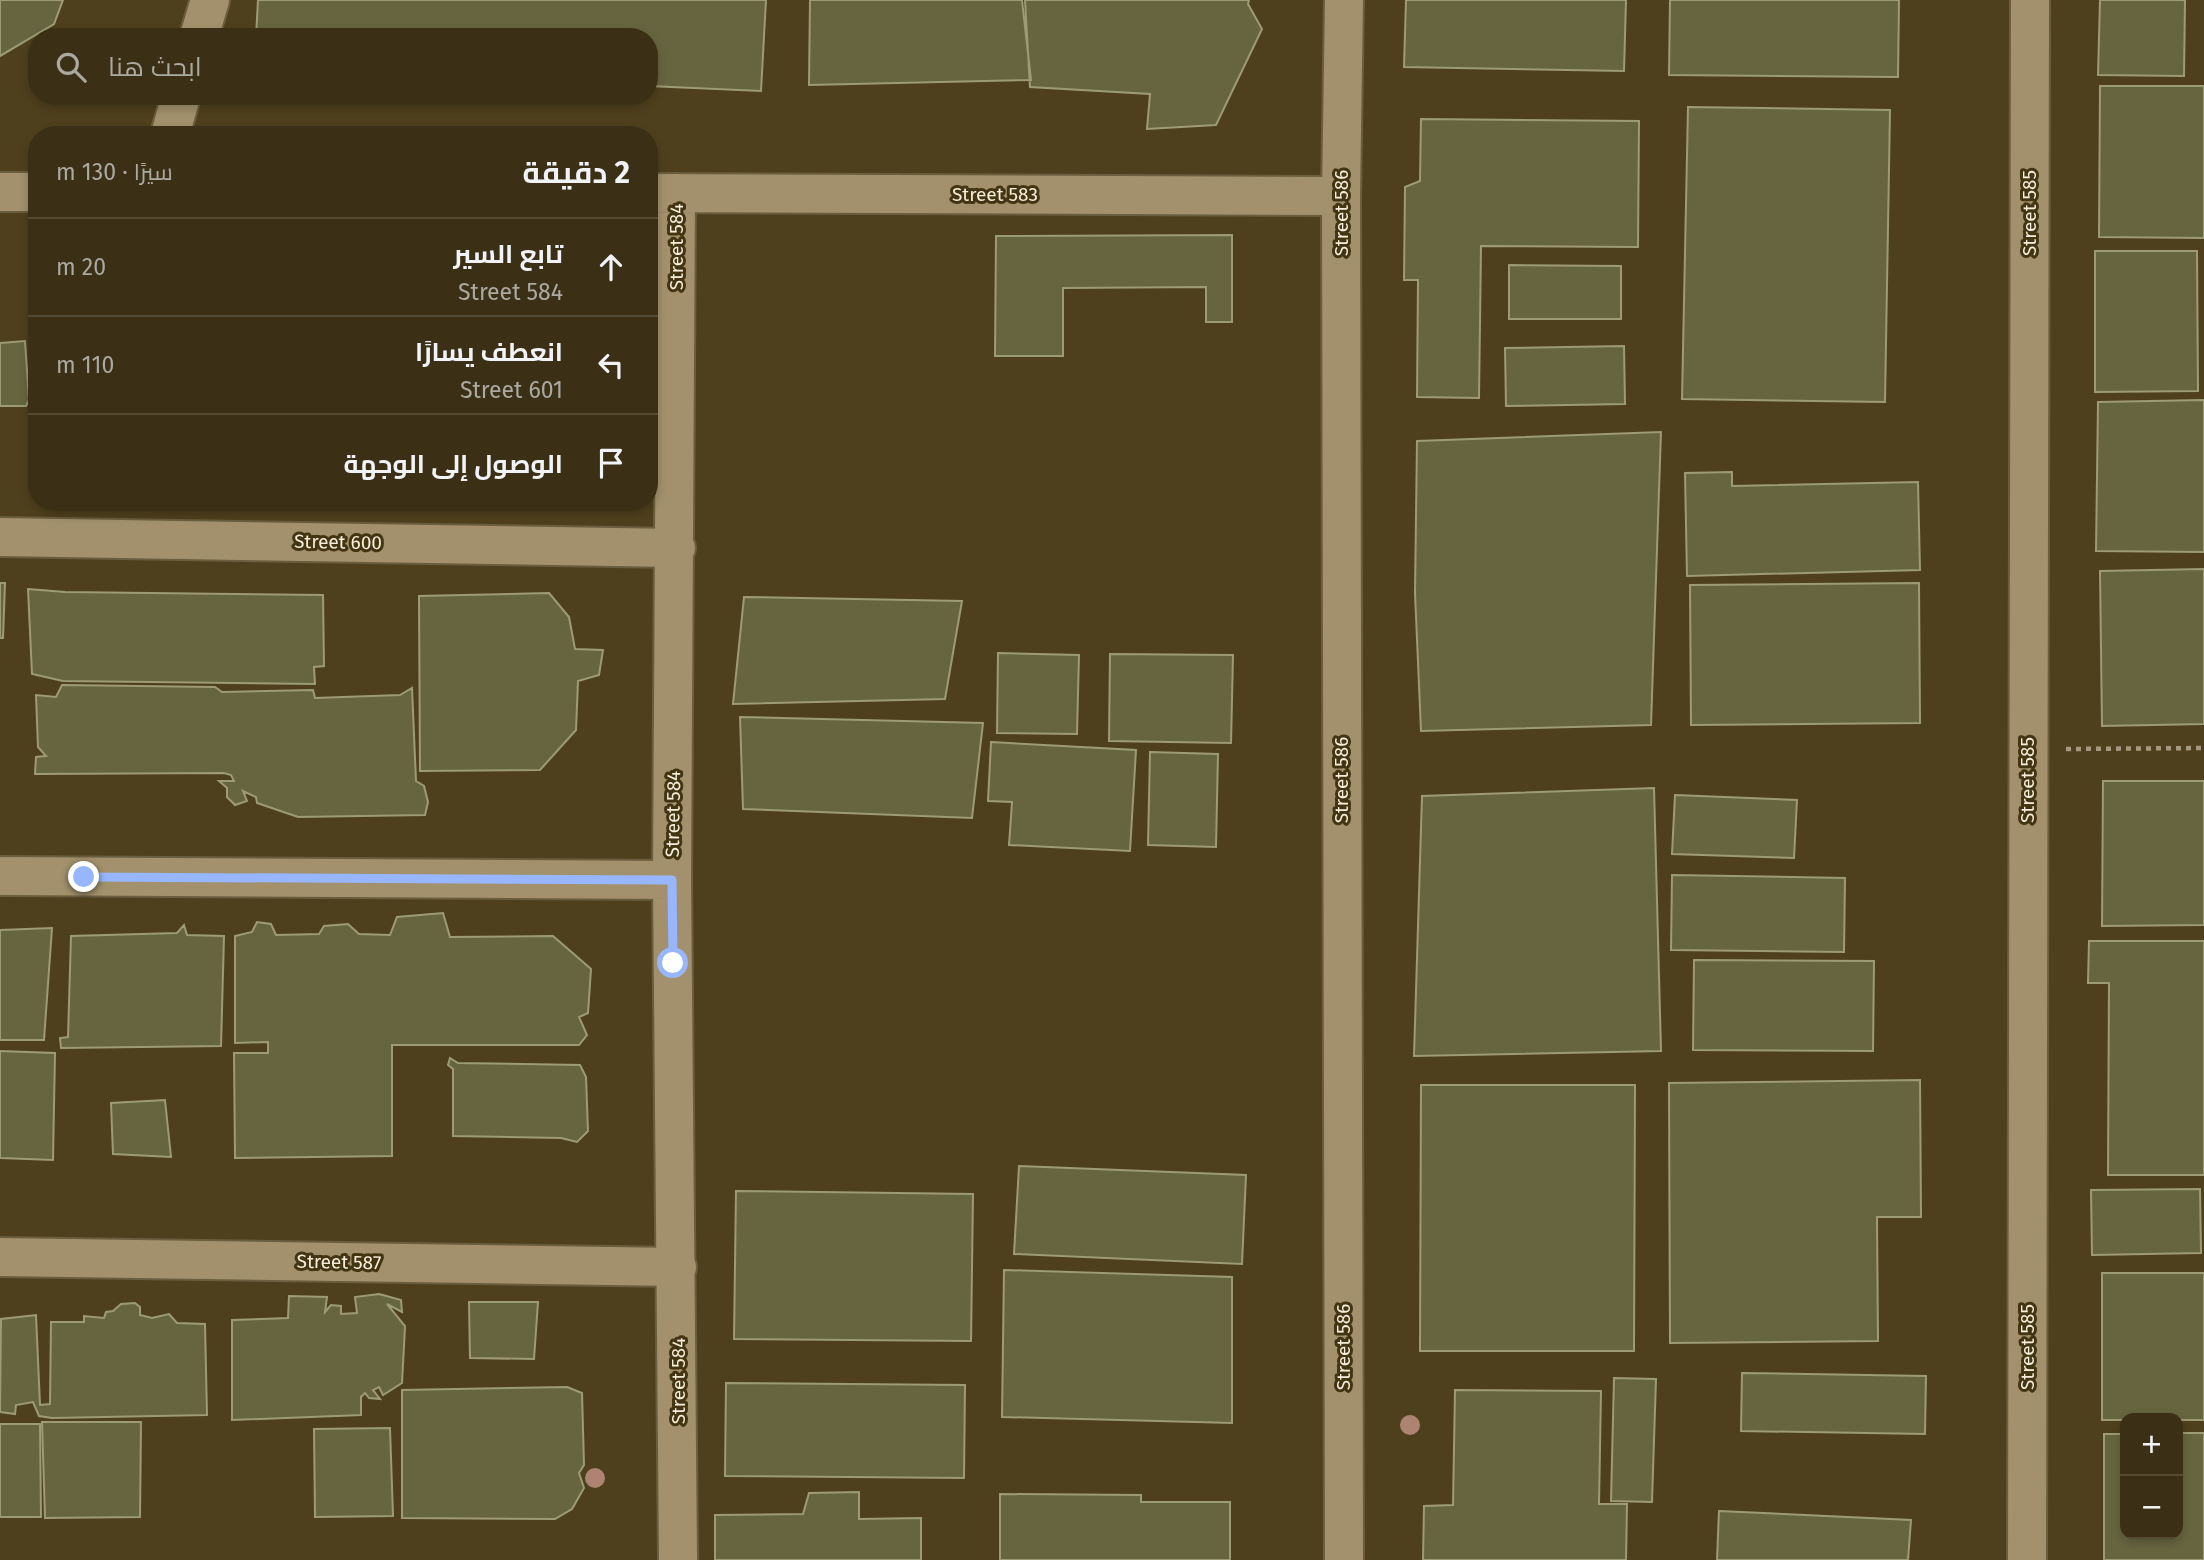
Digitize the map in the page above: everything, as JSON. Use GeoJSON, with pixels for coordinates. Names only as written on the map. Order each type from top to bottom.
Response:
{"type":"FeatureCollection","features":[{"type":"Feature","properties":{"kind":"street"},"geometry":{"type":"LineString","coordinates":[[202,28],[210,0]]}},
{"type":"Feature","properties":{"kind":"street","name":"Street 586"},"geometry":{"type":"LineString","coordinates":[[1344,0],[1340,196],[1344,1560]]}},
{"type":"Feature","properties":{"kind":"street","name":"Street 585"},"geometry":{"type":"LineString","coordinates":[[2027,1560],[2030,0]]}},
{"type":"Feature","properties":{"kind":"street"},"geometry":{"type":"LineString","coordinates":[[173,126],[178,105]]}},
{"type":"Feature","properties":{"kind":"street"},"geometry":{"type":"LineString","coordinates":[[0,192],[28,192]]}},
{"type":"Feature","properties":{"kind":"street","name":"Street 583"},"geometry":{"type":"LineString","coordinates":[[662,193],[1340,196]]}},
{"type":"Feature","properties":{"kind":"street","name":"Street 584"},"geometry":{"type":"LineString","coordinates":[[662,193],[676,548],[672,880],[678,1560]]}},
{"type":"Feature","properties":{"kind":"street","name":"Street 600"},"geometry":{"type":"LineString","coordinates":[[0,537],[676,548]]}},
{"type":"Feature","properties":{"kind":"street"},"geometry":{"type":"LineString","coordinates":[[0,876],[672,880]]}},
{"type":"Feature","properties":{"kind":"street","name":"Street 587"},"geometry":{"type":"LineString","coordinates":[[0,1257],[677,1267]]}},
{"type":"Feature","properties":{"kind":"path"},"geometry":{"type":"LineString","coordinates":[[2027,750],[2204,748]]}},
{"type":"Feature","properties":{"kind":"building"},"geometry":{"type":"Polygon","coordinates":[[[0,0],[63,0],[54,24],[47,28],[28,28],[28,39],[0,56],[0,0]]]}},
{"type":"Feature","properties":{"kind":"building"},"geometry":{"type":"Polygon","coordinates":[[[258,0],[766,0],[761,91],[658,86],[658,28],[256,28],[258,0]]]}},
{"type":"Feature","properties":{"kind":"building"},"geometry":{"type":"Polygon","coordinates":[[[810,0],[1022,0],[1031,80],[809,85],[810,0]]]}},
{"type":"Feature","properties":{"kind":"building"},"geometry":{"type":"Polygon","coordinates":[[[1025,0],[1249,0],[1248,4],[1262,29],[1216,125],[1147,129],[1150,94],[1030,87],[1025,0]]]}},
{"type":"Feature","properties":{"kind":"building"},"geometry":{"type":"Polygon","coordinates":[[[1406,0],[1626,0],[1624,71],[1404,67],[1406,0]]]}},
{"type":"Feature","properties":{"kind":"building"},"geometry":{"type":"Polygon","coordinates":[[[1670,0],[1899,0],[1898,77],[1669,75],[1670,0]]]}},
{"type":"Feature","properties":{"kind":"building"},"geometry":{"type":"Polygon","coordinates":[[[2100,0],[2185,0],[2184,76],[2098,75],[2100,0]]]}},
{"type":"Feature","properties":{"kind":"building"},"geometry":{"type":"Polygon","coordinates":[[[2100,86],[2204,86],[2204,238],[2099,237],[2100,86]]]}},
{"type":"Feature","properties":{"kind":"building"},"geometry":{"type":"Polygon","coordinates":[[[1688,107],[1890,110],[1885,402],[1682,399],[1688,107]]]}},
{"type":"Feature","properties":{"kind":"building"},"geometry":{"type":"Polygon","coordinates":[[[1421,119],[1639,121],[1638,247],[1481,246],[1479,398],[1417,397],[1418,280],[1404,280],[1405,187],[1420,181],[1421,119]]]}},
{"type":"Feature","properties":{"kind":"building"},"geometry":{"type":"Polygon","coordinates":[[[1232,235],[1232,322],[1206,322],[1206,287],[1063,288],[1063,356],[995,356],[996,236],[1232,235]]]}},
{"type":"Feature","properties":{"kind":"building"},"geometry":{"type":"Polygon","coordinates":[[[2095,251],[2197,251],[2198,391],[2095,392],[2095,251]]]}},
{"type":"Feature","properties":{"kind":"building"},"geometry":{"type":"Polygon","coordinates":[[[1509,265],[1621,266],[1621,319],[1509,319],[1509,265]]]}},
{"type":"Feature","properties":{"kind":"building"},"geometry":{"type":"Polygon","coordinates":[[[25,341],[28,385],[26,406],[0,406],[0,343],[25,341]]]}},
{"type":"Feature","properties":{"kind":"building"},"geometry":{"type":"Polygon","coordinates":[[[1624,346],[1625,404],[1506,406],[1505,348],[1624,346]]]}},
{"type":"Feature","properties":{"kind":"building"},"geometry":{"type":"Polygon","coordinates":[[[2204,400],[2204,552],[2096,551],[2098,402],[2204,400]]]}},
{"type":"Feature","properties":{"kind":"building"},"geometry":{"type":"Polygon","coordinates":[[[1661,432],[1651,725],[1421,731],[1415,593],[1417,441],[1661,432]]]}},
{"type":"Feature","properties":{"kind":"building"},"geometry":{"type":"Polygon","coordinates":[[[1732,472],[1732,486],[1918,482],[1920,570],[1687,576],[1685,473],[1732,472]]]}},
{"type":"Feature","properties":{"kind":"building"},"geometry":{"type":"Polygon","coordinates":[[[2204,569],[2204,724],[2102,726],[2100,571],[2204,569]]]}},
{"type":"Feature","properties":{"kind":"building"},"geometry":{"type":"Polygon","coordinates":[[[0,583],[5,583],[3,638],[0,638],[0,583]]]}},
{"type":"Feature","properties":{"kind":"building"},"geometry":{"type":"Polygon","coordinates":[[[1919,583],[1920,723],[1691,725],[1690,585],[1919,583]]]}},
{"type":"Feature","properties":{"kind":"building"},"geometry":{"type":"Polygon","coordinates":[[[28,589],[65,592],[323,595],[324,666],[314,667],[315,684],[63,681],[32,674],[28,589]]]}},
{"type":"Feature","properties":{"kind":"building"},"geometry":{"type":"Polygon","coordinates":[[[549,593],[569,617],[575,649],[603,650],[599,675],[578,681],[576,730],[540,770],[420,771],[419,596],[549,593]]]}},
{"type":"Feature","properties":{"kind":"building"},"geometry":{"type":"Polygon","coordinates":[[[744,597],[962,601],[945,699],[733,704],[744,597]]]}},
{"type":"Feature","properties":{"kind":"building"},"geometry":{"type":"Polygon","coordinates":[[[998,653],[1079,655],[1077,734],[997,733],[998,653]]]}},
{"type":"Feature","properties":{"kind":"building"},"geometry":{"type":"Polygon","coordinates":[[[1110,654],[1233,655],[1231,743],[1109,741],[1110,654]]]}},
{"type":"Feature","properties":{"kind":"building"},"geometry":{"type":"Polygon","coordinates":[[[62,685],[215,687],[222,692],[313,690],[315,698],[400,695],[412,688],[416,781],[424,786],[428,802],[425,815],[298,817],[257,803],[256,797],[243,791],[247,801],[235,805],[227,797],[227,788],[219,781],[234,781],[231,775],[224,773],[35,774],[36,757],[46,756],[38,747],[36,695],[56,697],[62,685]]]}},
{"type":"Feature","properties":{"kind":"building"},"geometry":{"type":"Polygon","coordinates":[[[740,717],[983,723],[972,818],[743,809],[740,717]]]}},
{"type":"Feature","properties":{"kind":"building"},"geometry":{"type":"Polygon","coordinates":[[[991,742],[1136,750],[1130,851],[1009,845],[1012,802],[988,801],[991,742]]]}},
{"type":"Feature","properties":{"kind":"building"},"geometry":{"type":"Polygon","coordinates":[[[1150,752],[1218,754],[1216,847],[1148,845],[1150,752]]]}},
{"type":"Feature","properties":{"kind":"building"},"geometry":{"type":"Polygon","coordinates":[[[2103,781],[2204,781],[2204,925],[2102,926],[2103,781]]]}},
{"type":"Feature","properties":{"kind":"building"},"geometry":{"type":"Polygon","coordinates":[[[1654,788],[1661,1051],[1414,1056],[1422,796],[1654,788]]]}},
{"type":"Feature","properties":{"kind":"building"},"geometry":{"type":"Polygon","coordinates":[[[1675,795],[1797,800],[1794,858],[1672,854],[1675,795]]]}},
{"type":"Feature","properties":{"kind":"building"},"geometry":{"type":"Polygon","coordinates":[[[1672,875],[1845,878],[1844,952],[1671,950],[1672,875]]]}},
{"type":"Feature","properties":{"kind":"building"},"geometry":{"type":"Polygon","coordinates":[[[443,913],[450,937],[553,936],[591,969],[588,1013],[579,1017],[587,1035],[579,1045],[392,1045],[392,1156],[235,1158],[234,1053],[268,1053],[268,1042],[235,1043],[235,936],[252,932],[257,922],[271,924],[276,935],[319,934],[324,926],[348,924],[359,934],[390,935],[397,917],[443,913]]]}},
{"type":"Feature","properties":{"kind":"building"},"geometry":{"type":"Polygon","coordinates":[[[184,925],[187,935],[224,936],[221,1046],[61,1048],[60,1038],[68,1037],[71,936],[177,933],[184,925]]]}},
{"type":"Feature","properties":{"kind":"building"},"geometry":{"type":"Polygon","coordinates":[[[52,928],[44,1040],[0,1040],[0,930],[52,928]]]}},
{"type":"Feature","properties":{"kind":"building"},"geometry":{"type":"Polygon","coordinates":[[[2089,941],[2204,941],[2204,1175],[2108,1175],[2109,983],[2088,983],[2089,941]]]}},
{"type":"Feature","properties":{"kind":"building"},"geometry":{"type":"Polygon","coordinates":[[[1694,960],[1874,961],[1873,1051],[1693,1050],[1694,960]]]}},
{"type":"Feature","properties":{"kind":"building"},"geometry":{"type":"Polygon","coordinates":[[[0,1051],[55,1053],[53,1160],[0,1158],[0,1051]]]}},
{"type":"Feature","properties":{"kind":"building"},"geometry":{"type":"Polygon","coordinates":[[[450,1058],[458,1063],[580,1065],[586,1077],[588,1131],[577,1142],[561,1138],[453,1136],[453,1069],[448,1065],[450,1058]]]}},
{"type":"Feature","properties":{"kind":"building"},"geometry":{"type":"Polygon","coordinates":[[[1920,1080],[1921,1217],[1877,1217],[1878,1341],[1670,1343],[1669,1083],[1920,1080]]]}},
{"type":"Feature","properties":{"kind":"building"},"geometry":{"type":"Polygon","coordinates":[[[1421,1085],[1635,1085],[1634,1351],[1420,1351],[1421,1085]]]}},
{"type":"Feature","properties":{"kind":"building"},"geometry":{"type":"Polygon","coordinates":[[[165,1100],[171,1157],[113,1154],[111,1103],[165,1100]]]}},
{"type":"Feature","properties":{"kind":"building"},"geometry":{"type":"Polygon","coordinates":[[[1019,1166],[1246,1175],[1242,1264],[1014,1254],[1019,1166]]]}},
{"type":"Feature","properties":{"kind":"building"},"geometry":{"type":"Polygon","coordinates":[[[2200,1189],[2201,1253],[2092,1255],[2091,1190],[2200,1189]]]}},
{"type":"Feature","properties":{"kind":"building"},"geometry":{"type":"Polygon","coordinates":[[[736,1191],[973,1194],[971,1341],[734,1339],[736,1191]]]}},
{"type":"Feature","properties":{"kind":"building"},"geometry":{"type":"Polygon","coordinates":[[[1004,1270],[1232,1277],[1232,1423],[1002,1417],[1004,1270]]]}},
{"type":"Feature","properties":{"kind":"building"},"geometry":{"type":"Polygon","coordinates":[[[2102,1273],[2204,1273],[2204,1420],[2183,1420],[2183,1413],[2120,1413],[2120,1420],[2102,1420],[2102,1273]]]}},
{"type":"Feature","properties":{"kind":"building"},"geometry":{"type":"Polygon","coordinates":[[[379,1294],[401,1300],[402,1312],[387,1304],[405,1326],[402,1383],[383,1395],[379,1387],[373,1390],[380,1399],[369,1398],[365,1393],[361,1397],[361,1415],[232,1420],[232,1320],[288,1318],[289,1296],[327,1297],[325,1312],[331,1305],[341,1306],[341,1314],[357,1313],[355,1297],[379,1294]]]}},
{"type":"Feature","properties":{"kind":"building"},"geometry":{"type":"Polygon","coordinates":[[[469,1302],[538,1302],[534,1359],[470,1358],[469,1302]]]}},
{"type":"Feature","properties":{"kind":"building"},"geometry":{"type":"Polygon","coordinates":[[[135,1303],[140,1307],[140,1315],[152,1318],[169,1314],[177,1323],[205,1324],[207,1415],[52,1418],[39,1416],[33,1402],[16,1405],[15,1414],[0,1412],[1,1319],[36,1315],[40,1405],[50,1404],[51,1322],[84,1322],[84,1316],[104,1318],[106,1312],[113,1311],[121,1304],[135,1303]]]}},
{"type":"Feature","properties":{"kind":"building"},"geometry":{"type":"Polygon","coordinates":[[[1742,1373],[1926,1376],[1925,1434],[1741,1431],[1742,1373]]]}},
{"type":"Feature","properties":{"kind":"building"},"geometry":{"type":"Polygon","coordinates":[[[1614,1378],[1656,1379],[1652,1502],[1611,1501],[1614,1378]]]}},
{"type":"Feature","properties":{"kind":"building"},"geometry":{"type":"Polygon","coordinates":[[[726,1383],[965,1385],[964,1478],[725,1476],[726,1383]]]}},
{"type":"Feature","properties":{"kind":"building"},"geometry":{"type":"Polygon","coordinates":[[[567,1387],[582,1393],[584,1465],[579,1473],[584,1488],[572,1509],[555,1519],[402,1518],[402,1390],[567,1387]]]}},
{"type":"Feature","properties":{"kind":"building"},"geometry":{"type":"Polygon","coordinates":[[[1455,1390],[1601,1391],[1599,1504],[1627,1504],[1626,1560],[1423,1560],[1424,1506],[1453,1505],[1455,1390]]]}},
{"type":"Feature","properties":{"kind":"building"},"geometry":{"type":"Polygon","coordinates":[[[42,1422],[141,1422],[140,1517],[45,1518],[42,1422]]]}},
{"type":"Feature","properties":{"kind":"building"},"geometry":{"type":"Polygon","coordinates":[[[0,1424],[40,1424],[41,1517],[0,1517],[0,1424]]]}},
{"type":"Feature","properties":{"kind":"building"},"geometry":{"type":"Polygon","coordinates":[[[390,1428],[393,1516],[315,1517],[314,1429],[390,1428]]]}},
{"type":"Feature","properties":{"kind":"building"},"geometry":{"type":"Polygon","coordinates":[[[2183,1433],[2204,1433],[2204,1560],[2104,1560],[2104,1434],[2120,1434],[2120,1539],[2183,1539],[2183,1433]]]}},
{"type":"Feature","properties":{"kind":"building"},"geometry":{"type":"Polygon","coordinates":[[[859,1492],[859,1519],[921,1518],[921,1560],[715,1560],[715,1515],[803,1514],[809,1493],[859,1492]]]}},
{"type":"Feature","properties":{"kind":"building"},"geometry":{"type":"Polygon","coordinates":[[[1000,1494],[1141,1495],[1141,1502],[1230,1502],[1230,1560],[1000,1560],[1000,1494]]]}},
{"type":"Feature","properties":{"kind":"building"},"geometry":{"type":"Polygon","coordinates":[[[1719,1511],[1911,1520],[1908,1560],[1717,1560],[1719,1511]]]}},
{"type":"Feature","properties":{"kind":"route"},"geometry":{"type":"LineString","coordinates":[[84,877],[672,880],[673,963]]}}]}
